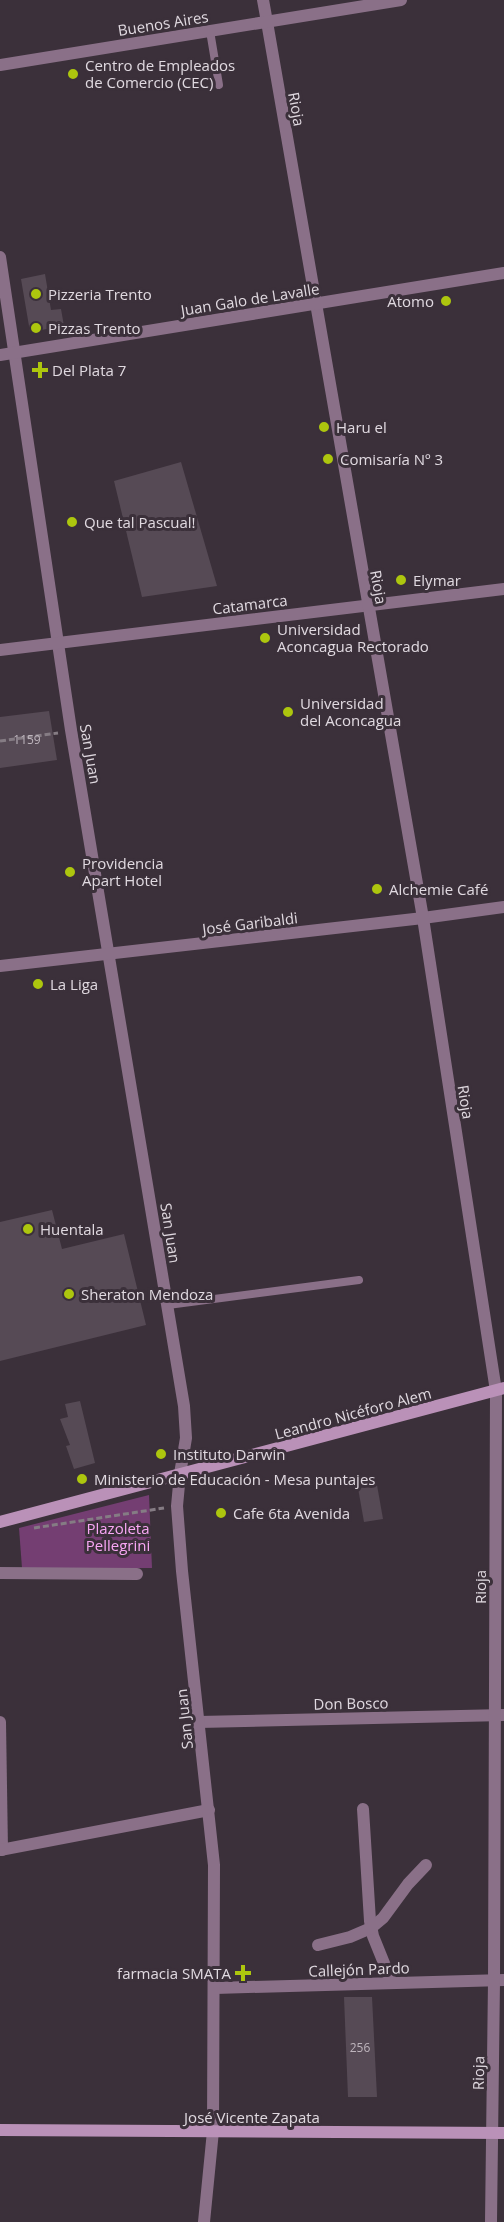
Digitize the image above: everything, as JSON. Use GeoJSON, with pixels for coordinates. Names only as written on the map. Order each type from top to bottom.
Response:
{"type":"FeatureCollection","features":[{"type":"Feature","properties":{"kind":"main road","name":"Leandro Nicéforo Alem"},"geometry":{"type":"LineString","coordinates":[[0,1522],[500,1390]]}},
{"type":"Feature","properties":{"kind":"main road","name":"José Vicente Zapata"},"geometry":{"type":"LineString","coordinates":[[0,2130],[498,2133]]}},
{"type":"Feature","properties":{"kind":"street","name":"Rioja"},"geometry":{"type":"LineString","coordinates":[[263,0],[423,918],[500,1390],[498,2133],[491,2222]]}},
{"type":"Feature","properties":{"kind":"street","name":"Buenos Aires"},"geometry":{"type":"LineString","coordinates":[[0,65],[401,0]]}},
{"type":"Feature","properties":{"kind":"street","name":"San Juan"},"geometry":{"type":"LineString","coordinates":[[0,256],[71,730],[186,1422],[177,1506],[214,1864],[213,2131],[204,2222]]}},
{"type":"Feature","properties":{"kind":"street","name":"Juan Galo de Lavalle"},"geometry":{"type":"LineString","coordinates":[[0,355],[504,273]]}},
{"type":"Feature","properties":{"kind":"street","name":"Catamarca"},"geometry":{"type":"LineString","coordinates":[[0,650],[504,589]]}},
{"type":"Feature","properties":{"kind":"street","name":"José Garibaldi"},"geometry":{"type":"LineString","coordinates":[[0,966],[504,907]]}},
{"type":"Feature","properties":{"kind":"street"},"geometry":{"type":"LineString","coordinates":[[0,1573],[137,1574]]}},
{"type":"Feature","properties":{"kind":"street","name":"Don Bosco"},"geometry":{"type":"LineString","coordinates":[[199,1722],[500,1715]]}},
{"type":"Feature","properties":{"kind":"street"},"geometry":{"type":"LineString","coordinates":[[0,1722],[1,1850],[208,1810]]}},
{"type":"Feature","properties":{"kind":"street"},"geometry":{"type":"LineString","coordinates":[[363,1809],[371,1928],[392,1983]]}},
{"type":"Feature","properties":{"kind":"street"},"geometry":{"type":"LineString","coordinates":[[318,1945],[350,1937],[371,1928],[383,1918],[408,1884],[426,1865]]}},
{"type":"Feature","properties":{"kind":"street","name":"Callejón Pardo"},"geometry":{"type":"LineString","coordinates":[[215,1988],[499,1981]]}},
{"type":"Feature","properties":{"kind":"lane"},"geometry":{"type":"LineString","coordinates":[[210,31],[219,85]]}},
{"type":"Feature","properties":{"kind":"lane"},"geometry":{"type":"LineString","coordinates":[[168,1305],[359,1280]]}},
{"type":"Feature","properties":{"kind":"path"},"geometry":{"type":"LineString","coordinates":[[0,741],[71,730]]}},
{"type":"Feature","properties":{"kind":"path"},"geometry":{"type":"LineString","coordinates":[[24,1530],[177,1506]]}},
{"type":"Feature","properties":{"kind":"green space","name":"Plazoleta Pellegrini"},"geometry":{"type":"Polygon","coordinates":[[[149,1495],[152,1568],[22,1568],[19,1528],[149,1495]]]}},
{"type":"Feature","properties":{"kind":"building","name":"Pizzeria Trento"},"geometry":{"type":"Polygon","coordinates":[[[45,274],[51,310],[61,309],[64,326],[30,332],[21,279],[45,274]]]}},
{"type":"Feature","properties":{"kind":"building"},"geometry":{"type":"Polygon","coordinates":[[[181,462],[217,586],[142,597],[114,481],[181,462]]]}},
{"type":"Feature","properties":{"kind":"building"},"geometry":{"type":"Polygon","coordinates":[[[49,711],[57,760],[0,768],[0,717],[49,711]]]}},
{"type":"Feature","properties":{"kind":"building","name":"Sheraton Mendoza"},"geometry":{"type":"Polygon","coordinates":[[[52,1210],[62,1249],[124,1234],[146,1325],[0,1361],[0,1222],[52,1210]]]}},
{"type":"Feature","properties":{"kind":"building"},"geometry":{"type":"Polygon","coordinates":[[[80,1401],[95,1463],[74,1469],[66,1446],[70,1445],[60,1419],[68,1417],[65,1404],[80,1401]]]}},
{"type":"Feature","properties":{"kind":"building"},"geometry":{"type":"Polygon","coordinates":[[[377,1485],[383,1519],[364,1522],[358,1488],[377,1485]]]}},
{"type":"Feature","properties":{"kind":"building"},"geometry":{"type":"Polygon","coordinates":[[[344,1997],[372,1997],[377,2097],[348,2097],[344,1997]]]}},
{"type":"Feature","properties":{"kind":"place","name":"Centro de Empleados de Comercio (CEC)"},"geometry":{"type":"Point","coordinates":[73,74]}},
{"type":"Feature","properties":{"kind":"place","name":"Pizzeria Trento"},"geometry":{"type":"Point","coordinates":[36,294]}},
{"type":"Feature","properties":{"kind":"place","name":"Atomo"},"geometry":{"type":"Point","coordinates":[446,301]}},
{"type":"Feature","properties":{"kind":"place","name":"Pizzas Trento"},"geometry":{"type":"Point","coordinates":[36,328]}},
{"type":"Feature","properties":{"kind":"place","name":"Del Plata 7"},"geometry":{"type":"Point","coordinates":[40,370]}},
{"type":"Feature","properties":{"kind":"place","name":"Haru el"},"geometry":{"type":"Point","coordinates":[324,427]}},
{"type":"Feature","properties":{"kind":"place","name":"Comisaría Nº 3"},"geometry":{"type":"Point","coordinates":[328,459]}},
{"type":"Feature","properties":{"kind":"place","name":"Que tal Pascual!"},"geometry":{"type":"Point","coordinates":[72,522]}},
{"type":"Feature","properties":{"kind":"place","name":"Elymar"},"geometry":{"type":"Point","coordinates":[401,580]}},
{"type":"Feature","properties":{"kind":"place","name":"Universidad Aconcagua Rectorado"},"geometry":{"type":"Point","coordinates":[265,638]}},
{"type":"Feature","properties":{"kind":"place","name":"Universidad del Aconcagua"},"geometry":{"type":"Point","coordinates":[288,712]}},
{"type":"Feature","properties":{"kind":"place","name":"Providencia Apart Hotel"},"geometry":{"type":"Point","coordinates":[70,872]}},
{"type":"Feature","properties":{"kind":"place","name":"Alchemie Café"},"geometry":{"type":"Point","coordinates":[377,889]}},
{"type":"Feature","properties":{"kind":"place","name":"La Liga"},"geometry":{"type":"Point","coordinates":[38,984]}},
{"type":"Feature","properties":{"kind":"place","name":"Huentala"},"geometry":{"type":"Point","coordinates":[28,1229]}},
{"type":"Feature","properties":{"kind":"place","name":"Sheraton Mendoza"},"geometry":{"type":"Point","coordinates":[69,1294]}},
{"type":"Feature","properties":{"kind":"place","name":"Instituto Darwin"},"geometry":{"type":"Point","coordinates":[161,1454]}},
{"type":"Feature","properties":{"kind":"place","name":"Ministerio de Educación - Mesa puntajes"},"geometry":{"type":"Point","coordinates":[82,1479]}},
{"type":"Feature","properties":{"kind":"place","name":"Cafe 6ta Avenida"},"geometry":{"type":"Point","coordinates":[221,1513]}},
{"type":"Feature","properties":{"kind":"place","name":"farmacia SMATA"},"geometry":{"type":"Point","coordinates":[243,1973]}}]}
